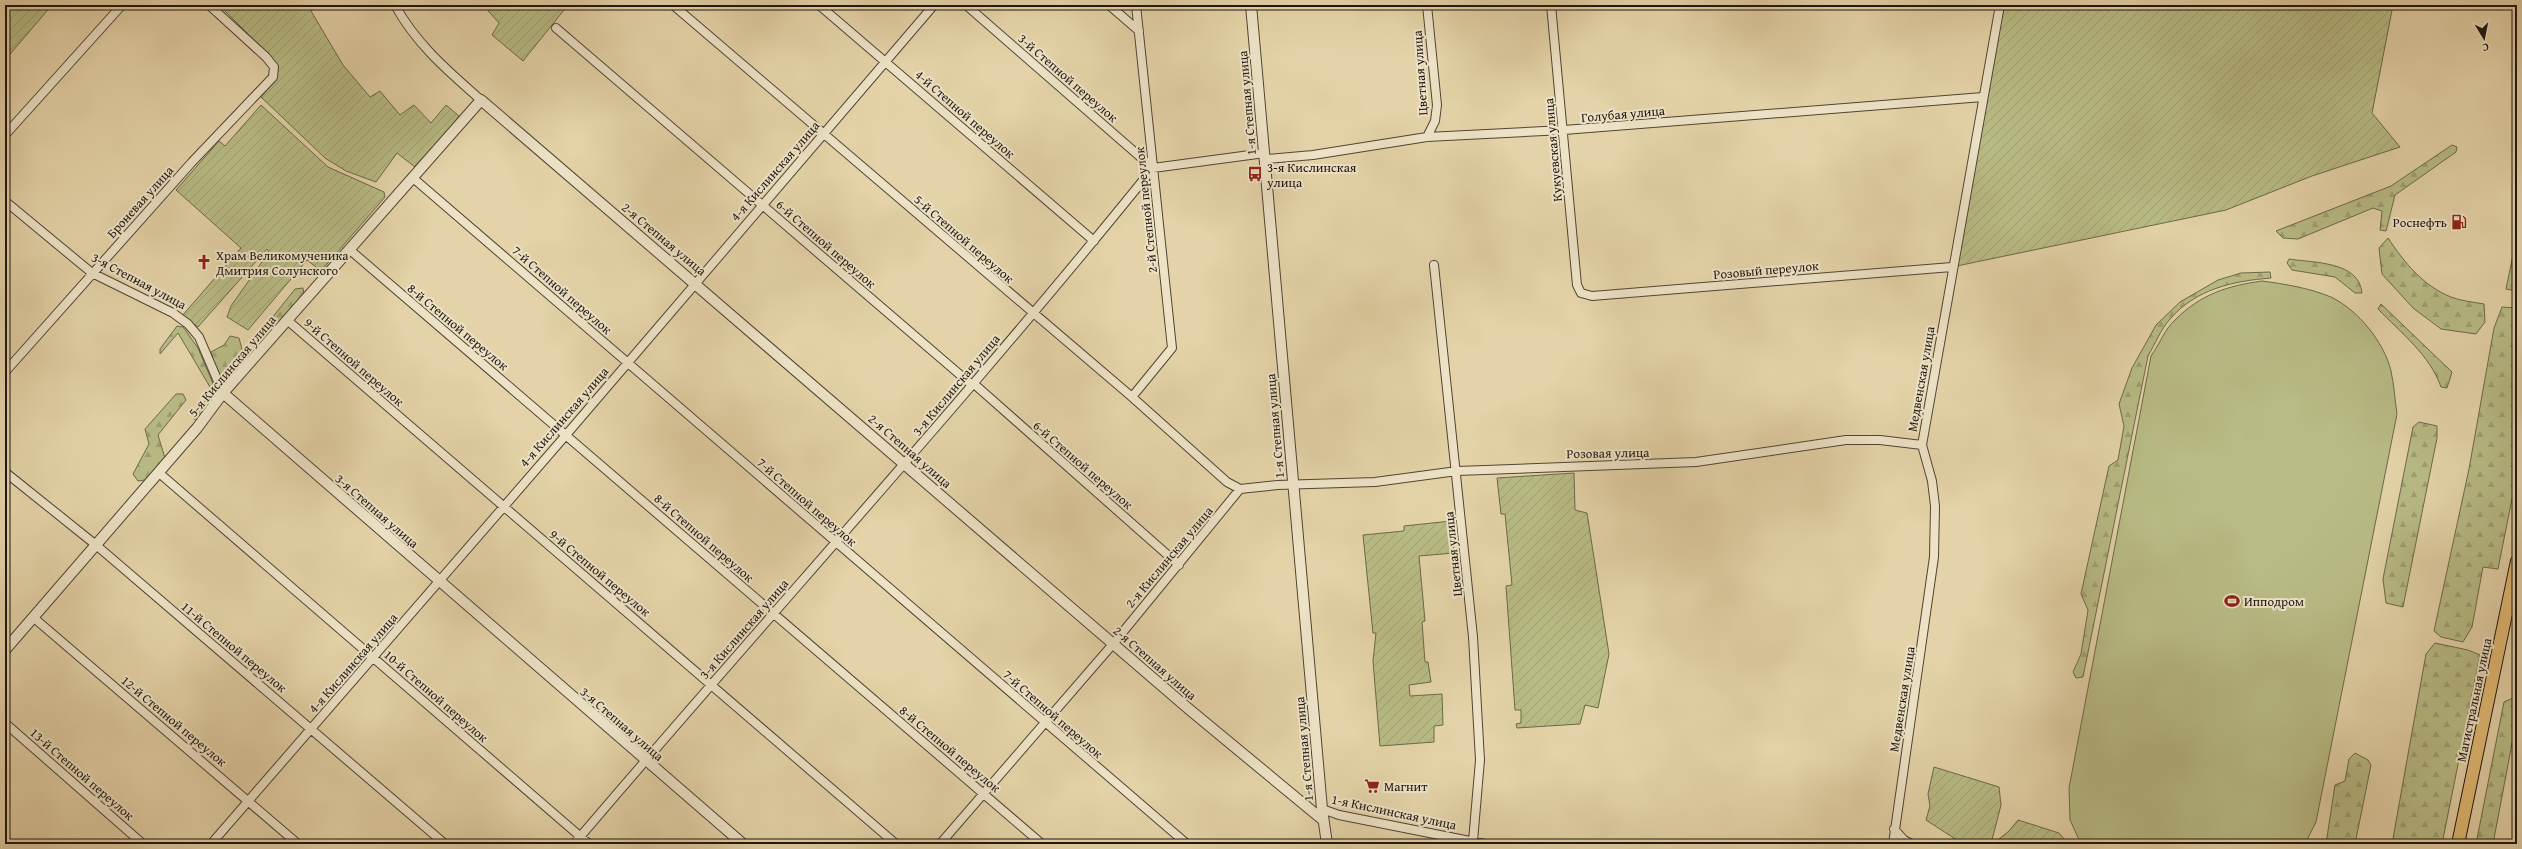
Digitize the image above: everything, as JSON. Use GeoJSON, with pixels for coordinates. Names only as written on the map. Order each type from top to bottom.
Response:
{"type":"FeatureCollection","features":[{"type":"Feature","properties":{"kind":"main road","name":"Магистральная улица"},"geometry":{"type":"LineString","coordinates":[[2458,844],[2517,561]]}},
{"type":"Feature","properties":{"kind":"street"},"geometry":{"type":"LineString","coordinates":[[5,135],[122,5]]}},
{"type":"Feature","properties":{"kind":"street","name":"Броневая улица"},"geometry":{"type":"LineString","coordinates":[[5,372],[192,162],[266,86],[273,76],[274,67],[266,57],[209,5]]}},
{"type":"Feature","properties":{"kind":"street"},"geometry":{"type":"LineString","coordinates":[[395,5],[403,20],[427,51],[481,100]]}},
{"type":"Feature","properties":{"kind":"street","name":"5-й Степной переулок"},"geometry":{"type":"LineString","coordinates":[[673,5],[1132,397],[1227,482],[1240,489]]}},
{"type":"Feature","properties":{"kind":"street","name":"4-й Степной переулок"},"geometry":{"type":"LineString","coordinates":[[819,5],[1094,241]]}},
{"type":"Feature","properties":{"kind":"street","name":"4-я Кислинская улица"},"geometry":{"type":"LineString","coordinates":[[212,844],[250,802],[503,506],[628,363],[761,204],[824,135],[885,61],[934,5]]}},
{"type":"Feature","properties":{"kind":"street","name":"3-й Степной переулок"},"geometry":{"type":"LineString","coordinates":[[966,5],[1153,168]]}},
{"type":"Feature","properties":{"kind":"street"},"geometry":{"type":"LineString","coordinates":[[1109,5],[1139,31]]}},
{"type":"Feature","properties":{"kind":"street","name":"2-й Степной переулок"},"geometry":{"type":"LineString","coordinates":[[1132,397],[1172,348],[1136,5]]}},
{"type":"Feature","properties":{"kind":"street","name":"1-я Степная улица"},"geometry":{"type":"LineString","coordinates":[[1251,5],[1322,809],[1327,844]]}},
{"type":"Feature","properties":{"kind":"street","name":"Цветная улица"},"geometry":{"type":"LineString","coordinates":[[1427,5],[1437,105],[1435,121],[1427,138]]}},
{"type":"Feature","properties":{"kind":"street","name":"Кукуевская улица"},"geometry":{"type":"LineString","coordinates":[[1551,5],[1564,130],[1577,285],[1582,293]]}},
{"type":"Feature","properties":{"kind":"street","name":"Медвенская улица"},"geometry":{"type":"LineString","coordinates":[[1893,844],[1894,829],[1931,592],[1934,557],[1935,500],[1932,481],[1922,445],[1952,267],[2000,5]]}},
{"type":"Feature","properties":{"kind":"street","name":"6-й Степной переулок"},"geometry":{"type":"LineString","coordinates":[[556,28],[972,384],[1179,565]]}},
{"type":"Feature","properties":{"kind":"street","name":"Голубая улица"},"geometry":{"type":"LineString","coordinates":[[1265,156],[1313,155],[1427,138],[1564,130],[1983,97]]}},
{"type":"Feature","properties":{"kind":"street","name":"5-я Кислинская улица"},"geometry":{"type":"LineString","coordinates":[[5,650],[34,618],[224,393],[481,100]]}},
{"type":"Feature","properties":{"kind":"street","name":"2-я Степная улица"},"geometry":{"type":"LineString","coordinates":[[481,100],[1268,777],[1323,820]]}},
{"type":"Feature","properties":{"kind":"street"},"geometry":{"type":"LineString","coordinates":[[1153,168],[1265,156]]}},
{"type":"Feature","properties":{"kind":"street","name":"3-я Кислинская улица"},"geometry":{"type":"LineString","coordinates":[[574,844],[711,684],[905,464],[1094,241],[1153,168]]}},
{"type":"Feature","properties":{"kind":"street","name":"7-й Степной переулок"},"geometry":{"type":"LineString","coordinates":[[412,178],[1186,844]]}},
{"type":"Feature","properties":{"kind":"street","name":"3-я Степная улица"},"geometry":{"type":"LineString","coordinates":[[5,201],[92,273],[173,313],[188,324],[199,337],[224,393],[439,582],[742,844]]}},
{"type":"Feature","properties":{"kind":"street","name":"8-й Степной переулок"},"geometry":{"type":"LineString","coordinates":[[350,250],[1042,844]]}},
{"type":"Feature","properties":{"kind":"street","name":"Цветная улица"},"geometry":{"type":"LineString","coordinates":[[1434,265],[1457,471],[1473,637],[1480,760],[1473,841]]}},
{"type":"Feature","properties":{"kind":"street","name":"Розовый переулок"},"geometry":{"type":"LineString","coordinates":[[1582,293],[1592,296],[1952,267]]}},
{"type":"Feature","properties":{"kind":"street","name":"9-й Степной переулок"},"geometry":{"type":"LineString","coordinates":[[288,320],[896,844]]}},
{"type":"Feature","properties":{"kind":"street","name":"Розовая улица"},"geometry":{"type":"LineString","coordinates":[[1294,486],[1368,482],[1457,471],[1696,462],[1846,440],[1880,440],[1922,445]]}},
{"type":"Feature","properties":{"kind":"street","name":"11-й Степной переулок"},"geometry":{"type":"LineString","coordinates":[[5,472],[96,545],[445,844]]}},
{"type":"Feature","properties":{"kind":"street","name":"10-й Степной переулок"},"geometry":{"type":"LineString","coordinates":[[158,472],[589,844]]}},
{"type":"Feature","properties":{"kind":"street"},"geometry":{"type":"LineString","coordinates":[[1240,489],[1294,486]]}},
{"type":"Feature","properties":{"kind":"street","name":"2-я Кислинская улица"},"geometry":{"type":"LineString","coordinates":[[940,844],[985,794],[1113,644],[1240,489]]}},
{"type":"Feature","properties":{"kind":"street","name":"12-й Степной переулок"},"geometry":{"type":"LineString","coordinates":[[34,618],[298,844]]}},
{"type":"Feature","properties":{"kind":"street","name":"13-й Степной переулок"},"geometry":{"type":"LineString","coordinates":[[5,723],[143,844]]}},
{"type":"Feature","properties":{"kind":"street","name":"1-я Кислинская улица"},"geometry":{"type":"LineString","coordinates":[[1322,809],[1339,815],[1485,844]]}},
{"type":"Feature","properties":{"kind":"street"},"geometry":{"type":"LineString","coordinates":[[1894,829],[1904,840],[1912,844]]}},
{"type":"Feature","properties":{"kind":"green space"},"geometry":{"type":"Polygon","coordinates":[[[5,5],[52,5],[5,60],[5,5]]]}},
{"type":"Feature","properties":{"kind":"green space"},"geometry":{"type":"Polygon","coordinates":[[[219,5],[320,5],[311,11],[343,65],[370,97],[380,91],[400,115],[414,105],[431,123],[446,105],[459,116],[441,140],[415,167],[397,153],[376,182],[346,171],[325,158],[261,97],[275,80],[263,49],[219,5]]]}},
{"type":"Feature","properties":{"kind":"green space"},"geometry":{"type":"Polygon","coordinates":[[[483,5],[568,5],[523,61],[492,35],[499,23],[483,5]]]}},
{"type":"Feature","properties":{"kind":"green space"},"geometry":{"type":"Polygon","coordinates":[[[2000,5],[2393,5],[2372,113],[2400,147],[2312,176],[2226,210],[1952,267],[2000,5]]]}},
{"type":"Feature","properties":{"kind":"green space"},"geometry":{"type":"Polygon","coordinates":[[[261,105],[328,167],[384,192],[385,197],[321,271],[307,260],[248,330],[227,317],[231,306],[269,252],[267,249],[198,327],[182,316],[241,248],[176,190],[219,141],[225,146],[261,105]]]}},
{"type":"Feature","properties":{"kind":"green space"},"geometry":{"type":"Polygon","coordinates":[[[2452,145],[2457,147],[2456,152],[2395,195],[2386,231],[2380,230],[2382,211],[2373,208],[2298,239],[2283,238],[2276,231],[2391,186],[2452,145]]]}},
{"type":"Feature","properties":{"kind":"green space"},"geometry":{"type":"Polygon","coordinates":[[[2517,235],[2517,291],[2506,289],[2517,235]]]}},
{"type":"Feature","properties":{"kind":"green space"},"geometry":{"type":"Polygon","coordinates":[[[2388,238],[2415,272],[2432,287],[2455,298],[2484,304],[2485,322],[2476,334],[2441,329],[2413,308],[2382,274],[2379,248],[2388,238]]]}},
{"type":"Feature","properties":{"kind":"green space"},"geometry":{"type":"Polygon","coordinates":[[[2289,259],[2322,263],[2344,269],[2353,275],[2359,283],[2362,293],[2355,293],[2335,277],[2292,270],[2287,263],[2289,259]]]}},
{"type":"Feature","properties":{"kind":"green space"},"geometry":{"type":"Polygon","coordinates":[[[2270,272],[2271,278],[2229,284],[2216,288],[2191,300],[2170,319],[2148,356],[2083,677],[2076,678],[2073,672],[2081,654],[2088,610],[2081,594],[2109,466],[2118,460],[2124,426],[2119,404],[2132,368],[2156,325],[2180,302],[2218,280],[2241,273],[2270,272]]]}},
{"type":"Feature","properties":{"kind":"green space","name":"Ипподром"},"geometry":{"type":"Polygon","coordinates":[[[2262,281],[2297,287],[2331,297],[2351,310],[2360,318],[2376,338],[2388,360],[2392,376],[2397,414],[2316,822],[2305,844],[2081,844],[2070,820],[2069,788],[2151,356],[2171,324],[2195,304],[2226,289],[2262,281]]]}},
{"type":"Feature","properties":{"kind":"green space"},"geometry":{"type":"Polygon","coordinates":[[[303,288],[304,295],[262,342],[256,343],[256,338],[295,289],[303,288]]]}},
{"type":"Feature","properties":{"kind":"green space"},"geometry":{"type":"Polygon","coordinates":[[[2381,304],[2452,372],[2447,388],[2441,387],[2430,365],[2414,345],[2378,309],[2381,304]]]}},
{"type":"Feature","properties":{"kind":"green space"},"geometry":{"type":"Polygon","coordinates":[[[2502,307],[2517,308],[2517,474],[2498,569],[2483,567],[2472,627],[2463,642],[2441,637],[2434,631],[2469,469],[2494,328],[2502,307]]]}},
{"type":"Feature","properties":{"kind":"green space"},"geometry":{"type":"Polygon","coordinates":[[[177,326],[183,327],[198,348],[217,393],[197,421],[193,418],[203,403],[212,395],[210,387],[178,333],[160,354],[160,349],[177,326]]]}},
{"type":"Feature","properties":{"kind":"green space"},"geometry":{"type":"Polygon","coordinates":[[[230,336],[239,338],[245,361],[226,382],[220,382],[211,352],[224,345],[230,336]]]}},
{"type":"Feature","properties":{"kind":"green space"},"geometry":{"type":"Polygon","coordinates":[[[176,394],[183,394],[186,400],[158,435],[165,458],[145,480],[138,481],[133,474],[149,444],[145,429],[176,394]]]}},
{"type":"Feature","properties":{"kind":"green space"},"geometry":{"type":"Polygon","coordinates":[[[2419,422],[2437,426],[2437,438],[2403,607],[2386,603],[2383,579],[2413,427],[2419,422]]]}},
{"type":"Feature","properties":{"kind":"green space"},"geometry":{"type":"Polygon","coordinates":[[[1574,473],[1575,510],[1587,513],[1609,654],[1598,708],[1585,705],[1580,724],[1517,728],[1516,724],[1521,723],[1521,710],[1515,710],[1506,586],[1512,585],[1505,514],[1501,514],[1497,478],[1574,473]]]}},
{"type":"Feature","properties":{"kind":"green space"},"geometry":{"type":"Polygon","coordinates":[[[1451,521],[1454,553],[1419,556],[1425,621],[1422,622],[1425,662],[1428,662],[1431,682],[1409,685],[1410,696],[1442,694],[1443,725],[1434,726],[1434,742],[1380,746],[1373,661],[1376,633],[1373,633],[1363,535],[1404,531],[1404,526],[1451,521]]]}},
{"type":"Feature","properties":{"kind":"green space"},"geometry":{"type":"Polygon","coordinates":[[[2435,643],[2468,650],[2480,655],[2442,844],[2392,844],[2426,654],[2435,643]]]}},
{"type":"Feature","properties":{"kind":"green space"},"geometry":{"type":"Polygon","coordinates":[[[2513,698],[2517,703],[2517,717],[2493,844],[2476,844],[2504,702],[2513,698]]]}},
{"type":"Feature","properties":{"kind":"green space"},"geometry":{"type":"Polygon","coordinates":[[[2355,753],[2368,760],[2371,765],[2355,844],[2326,844],[2335,785],[2345,781],[2349,759],[2355,753]]]}},
{"type":"Feature","properties":{"kind":"green space"},"geometry":{"type":"Polygon","coordinates":[[[1934,767],[1999,787],[2001,805],[1991,844],[1963,844],[1926,820],[1930,806],[1928,794],[1934,767]]]}},
{"type":"Feature","properties":{"kind":"green space"},"geometry":{"type":"Polygon","coordinates":[[[2018,820],[2059,833],[2068,844],[1998,844],[1999,839],[2009,831],[2018,820]]]}},
{"type":"Feature","properties":{"kind":"place","name":"3-я Кислинская улица"},"geometry":{"type":"Point","coordinates":[1255,174]}},
{"type":"Feature","properties":{"kind":"place","name":"Роснефть"},"geometry":{"type":"Point","coordinates":[2459,222]}},
{"type":"Feature","properties":{"kind":"place","name":"Храм Великомученика Дмитрия Солунского"},"geometry":{"type":"Point","coordinates":[204,262]}},
{"type":"Feature","properties":{"kind":"place","name":"Ипподром"},"geometry":{"type":"Point","coordinates":[2232,601]}},
{"type":"Feature","properties":{"kind":"place","name":"Магнит"},"geometry":{"type":"Point","coordinates":[1372,786]}}]}
